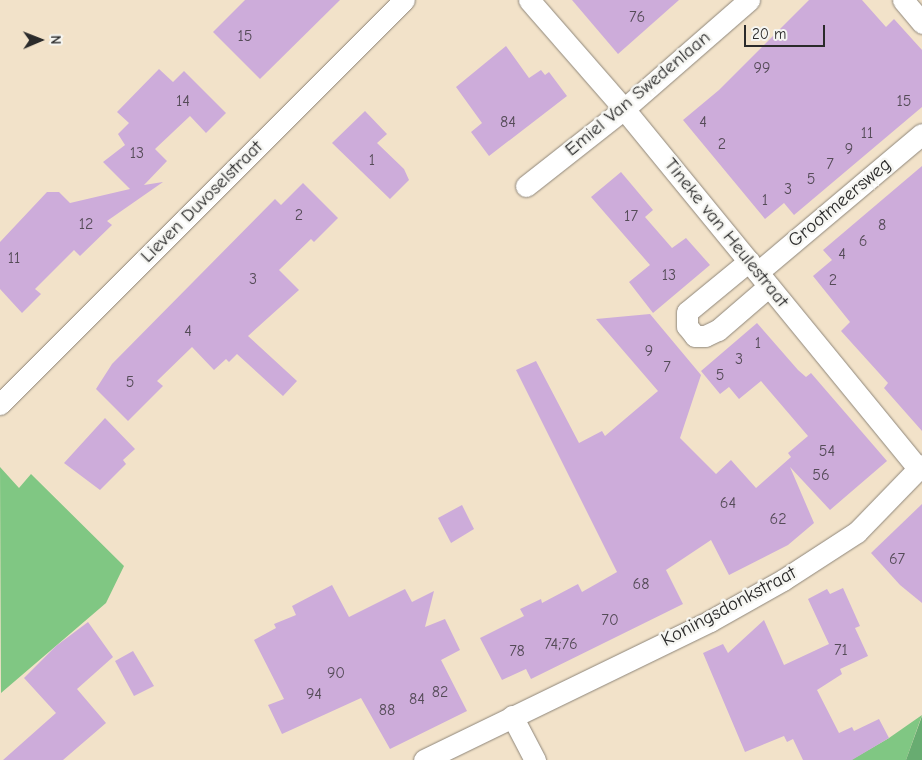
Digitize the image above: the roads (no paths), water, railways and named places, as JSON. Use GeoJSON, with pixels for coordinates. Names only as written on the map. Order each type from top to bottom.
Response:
{"type":"FeatureCollection","features":[{"type":"Feature","properties":{"kind":"street","name":"Lieven Duvoselstraat"},"geometry":{"type":"LineString","coordinates":[[0,404],[404,0]]}},
{"type":"Feature","properties":{"kind":"street","name":"Tineke van Heulestraat"},"geometry":{"type":"LineString","coordinates":[[529,0],[624,109],[921,467]]}},
{"type":"Feature","properties":{"kind":"street","name":"Emiel Van Swedenlaan"},"geometry":{"type":"LineString","coordinates":[[526,186],[624,109],[749,0]]}},
{"type":"Feature","properties":{"kind":"street"},"geometry":{"type":"LineString","coordinates":[[902,0],[922,23]]}},
{"type":"Feature","properties":{"kind":"street","name":"Grootmeersweg"},"geometry":{"type":"LineString","coordinates":[[759,273],[922,134]]}},
{"type":"Feature","properties":{"kind":"street","name":"Koningsdonkstraat"},"geometry":{"type":"LineString","coordinates":[[424,760],[710,621],[783,580],[857,532],[921,467]]}},
{"type":"Feature","properties":{"kind":"street"},"geometry":{"type":"LineString","coordinates":[[512,716],[535,760]]}}]}
